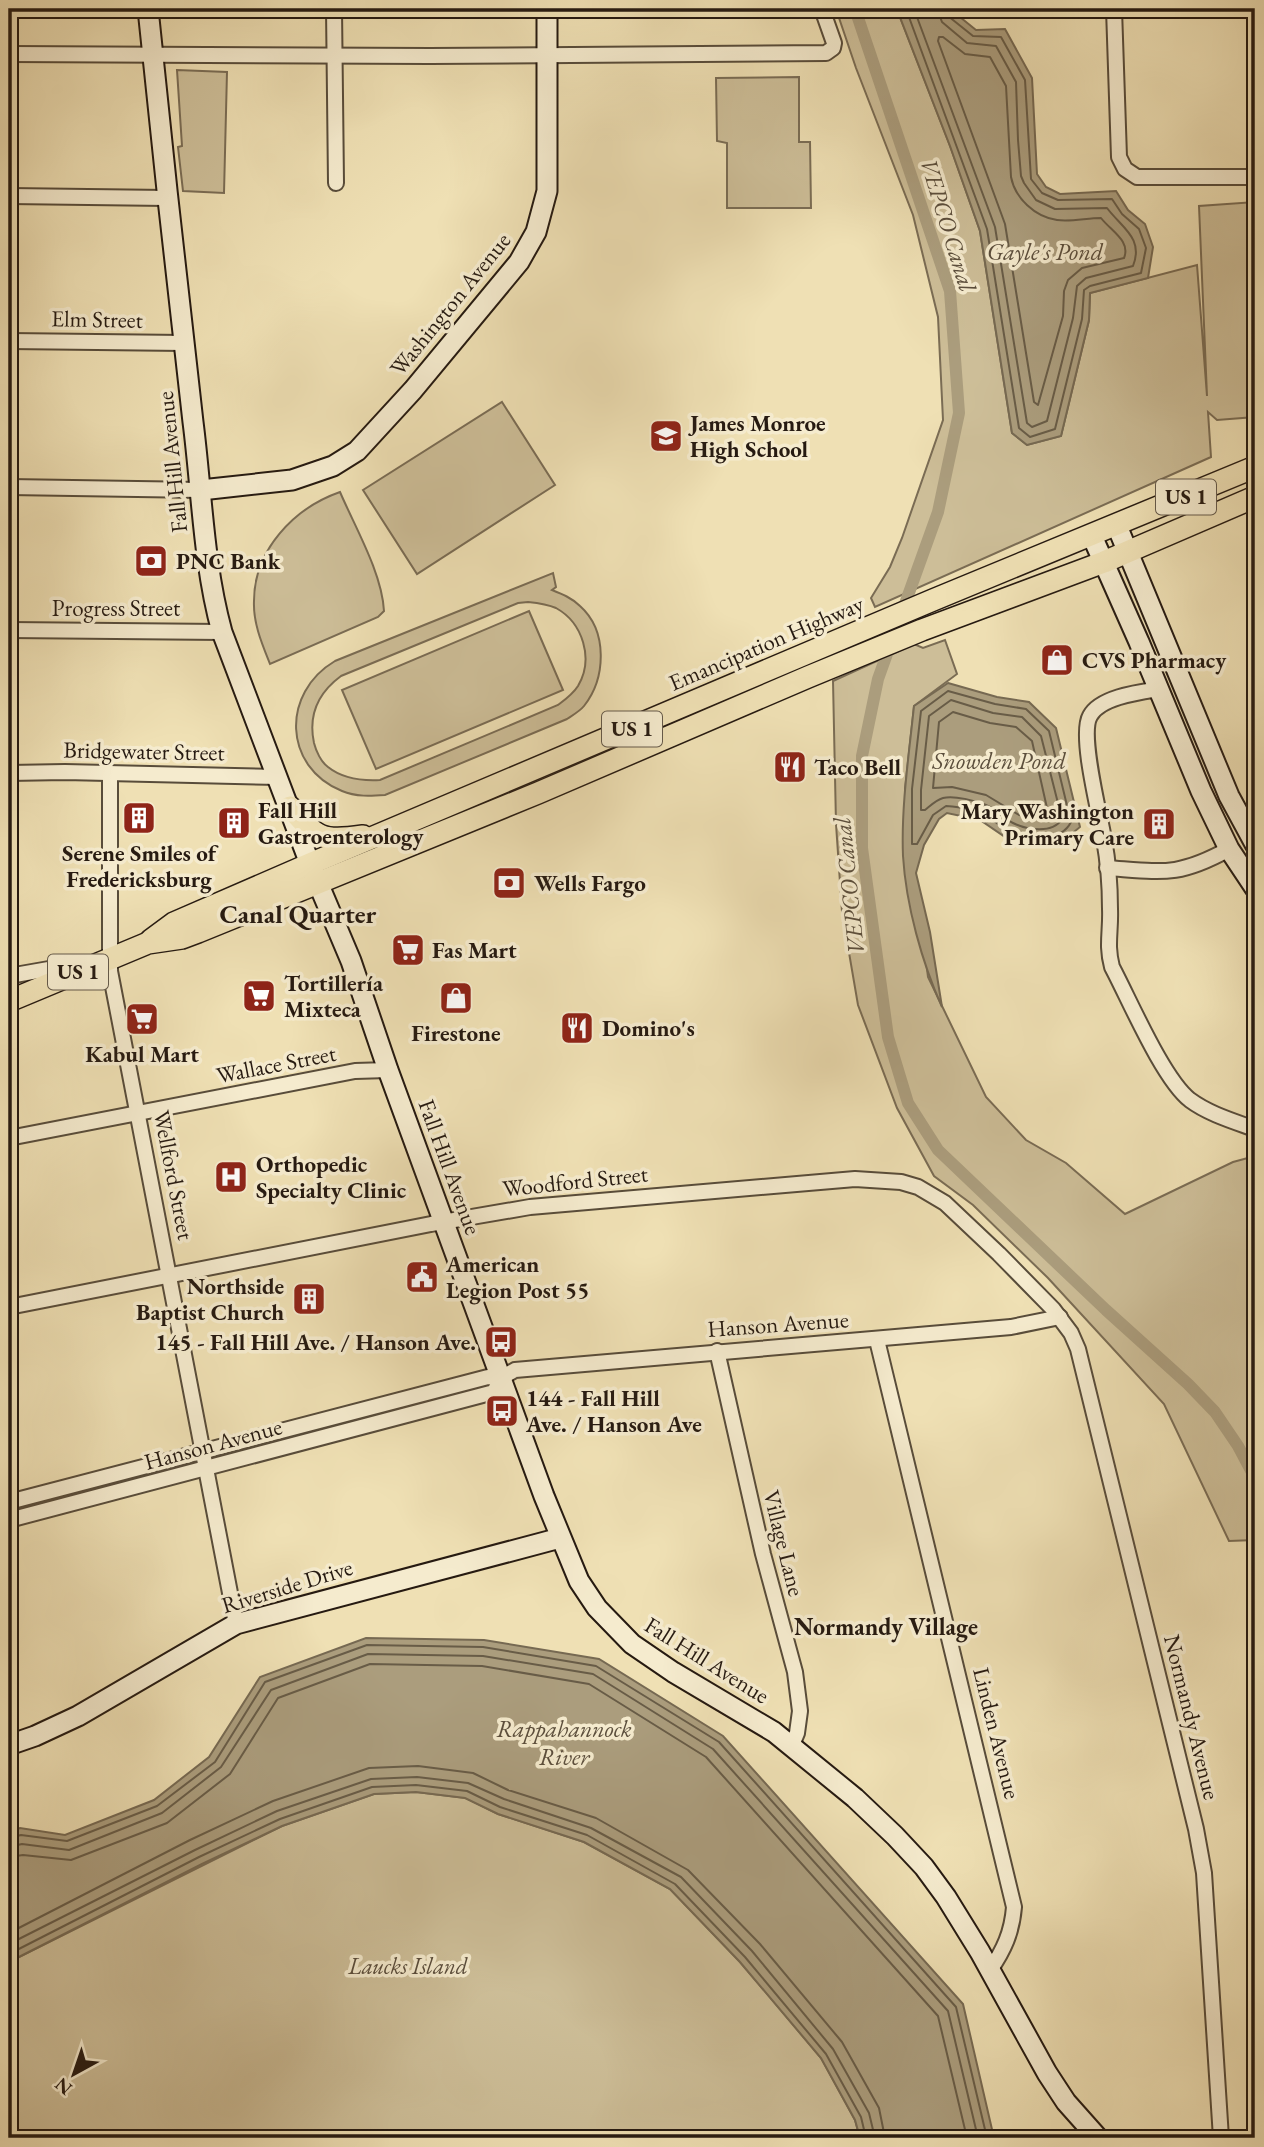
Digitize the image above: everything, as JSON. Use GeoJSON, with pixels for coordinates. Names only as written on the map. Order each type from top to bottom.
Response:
{"type":"FeatureCollection","features":[{"type":"Feature","properties":{"kind":"main road","name":"Emancipation Highway"},"geometry":{"type":"LineString","coordinates":[[9,1001],[148,943],[182,938],[198,932],[389,832],[933,600],[1118,526],[1255,467]]}},
{"type":"Feature","properties":{"kind":"main road","name":"Emancipation Highway"},"geometry":{"type":"LineString","coordinates":[[314,873],[538,793],[922,630],[1104,562],[1255,497]]}},
{"type":"Feature","properties":{"kind":"main road"},"geometry":{"type":"LineString","coordinates":[[290,807],[310,830],[325,838],[341,839],[389,832]]}},
{"type":"Feature","properties":{"kind":"street","name":"Fall Hill Avenue"},"geometry":{"type":"LineString","coordinates":[[148,9],[208,573],[222,632],[314,873],[351,961],[501,1378],[560,1538],[579,1581],[597,1608],[632,1644],[673,1672],[747,1714],[792,1745],[855,1798],[924,1867],[946,1897],[990,1970],[1046,2073],[1066,2102],[1098,2138]]}},
{"type":"Feature","properties":{"kind":"street"},"geometry":{"type":"LineString","coordinates":[[334,9],[336,183]]}},
{"type":"Feature","properties":{"kind":"street","name":"Washington Avenue"},"geometry":{"type":"LineString","coordinates":[[201,489],[292,480],[333,466],[357,451],[413,390],[519,262],[537,232],[547,191],[547,9]]}},
{"type":"Feature","properties":{"kind":"street"},"geometry":{"type":"LineString","coordinates":[[9,54],[548,55],[830,51],[834,43],[822,9]]}},
{"type":"Feature","properties":{"kind":"street"},"geometry":{"type":"LineString","coordinates":[[1114,9],[1119,157],[1125,169],[1137,177],[1255,177]]}},
{"type":"Feature","properties":{"kind":"street"},"geometry":{"type":"LineString","coordinates":[[9,196],[167,198]]}},
{"type":"Feature","properties":{"kind":"street","name":"Elm Street"},"geometry":{"type":"LineString","coordinates":[[9,341],[184,343]]}},
{"type":"Feature","properties":{"kind":"street"},"geometry":{"type":"LineString","coordinates":[[9,487],[201,489]]}},
{"type":"Feature","properties":{"kind":"street"},"geometry":{"type":"LineString","coordinates":[[1118,526],[1228,796],[1255,845]]}},
{"type":"Feature","properties":{"kind":"street"},"geometry":{"type":"LineString","coordinates":[[1092,536],[1201,791],[1229,849],[1255,888]]}},
{"type":"Feature","properties":{"kind":"street","name":"Progress Street"},"geometry":{"type":"LineString","coordinates":[[9,630],[222,632]]}},
{"type":"Feature","properties":{"kind":"street"},"geometry":{"type":"LineString","coordinates":[[1159,689],[1125,695],[1096,708],[1088,720],[1092,779],[1105,842],[1111,913],[1107,938],[1112,967],[1166,1069],[1189,1099],[1206,1110],[1255,1129]]}},
{"type":"Feature","properties":{"kind":"street","name":"Bridgewater Street"},"geometry":{"type":"LineString","coordinates":[[9,773],[278,776]]}},
{"type":"Feature","properties":{"kind":"street","name":"Wellford Street"},"geometry":{"type":"LineString","coordinates":[[110,773],[109,959],[236,1624]]}},
{"type":"Feature","properties":{"kind":"street"},"geometry":{"type":"LineString","coordinates":[[1107,868],[1167,872],[1186,869],[1229,849]]}},
{"type":"Feature","properties":{"kind":"street"},"geometry":{"type":"LineString","coordinates":[[9,976],[109,959]]}},
{"type":"Feature","properties":{"kind":"street","name":"Wallace Street"},"geometry":{"type":"LineString","coordinates":[[9,1138],[355,1072],[388,1070]]}},
{"type":"Feature","properties":{"kind":"street","name":"Woodford Street"},"geometry":{"type":"LineString","coordinates":[[9,1307],[444,1221],[530,1207],[835,1179],[901,1182],[924,1190],[945,1203],[1060,1317]]}},
{"type":"Feature","properties":{"kind":"street","name":"Hanson Avenue"},"geometry":{"type":"LineString","coordinates":[[9,1520],[494,1392],[501,1378],[515,1370],[1011,1327],[1060,1317]]}},
{"type":"Feature","properties":{"kind":"street","name":"Normandy Avenue"},"geometry":{"type":"LineString","coordinates":[[1060,1317],[1078,1349],[1196,1829],[1204,1873],[1221,2138]]}},
{"type":"Feature","properties":{"kind":"street","name":"Linden Avenue"},"geometry":{"type":"LineString","coordinates":[[877,1340],[1014,1907],[1009,1938],[990,1970]]}},
{"type":"Feature","properties":{"kind":"street","name":"Village Lane"},"geometry":{"type":"LineString","coordinates":[[717,1352],[766,1567],[795,1672],[800,1711],[797,1733],[792,1745]]}},
{"type":"Feature","properties":{"kind":"street","name":"Hanson Avenue"},"geometry":{"type":"LineString","coordinates":[[9,1502],[488,1377],[501,1378]]}},
{"type":"Feature","properties":{"kind":"street","name":"Riverside Drive"},"geometry":{"type":"LineString","coordinates":[[9,1745],[36,1736],[78,1716],[236,1624],[560,1538]]}},
{"type":"Feature","properties":{"kind":"green space"},"geometry":{"type":"Polygon","coordinates":[[[836,9],[923,9],[898,12],[980,231],[1012,433],[1027,445],[1061,436],[1089,320],[1090,293],[1197,265],[1207,396],[1199,206],[1255,202],[1255,417],[1217,420],[1208,412],[1211,457],[875,607],[871,598],[890,567],[902,538],[943,420],[938,317],[913,215],[836,9]]]}},
{"type":"Feature","properties":{"kind":"green space"},"geometry":{"type":"Polygon","coordinates":[[[177,70],[227,72],[224,193],[183,191],[178,147],[182,146],[177,70]]]}},
{"type":"Feature","properties":{"kind":"green space"},"geometry":{"type":"Polygon","coordinates":[[[799,77],[799,142],[810,142],[811,208],[727,208],[727,143],[717,141],[716,78],[799,77]]]}},
{"type":"Feature","properties":{"kind":"green space"},"geometry":{"type":"Polygon","coordinates":[[[502,402],[555,485],[417,574],[363,490],[502,402]]]}},
{"type":"Feature","properties":{"kind":"green space"},"geometry":{"type":"Polygon","coordinates":[[[340,492],[373,566],[384,611],[378,617],[270,664],[254,609],[256,582],[261,565],[269,548],[293,520],[323,499],[340,492]]]}},
{"type":"Feature","properties":{"kind":"green space"},"geometry":{"type":"Polygon","coordinates":[[[553,573],[556,587],[552,590],[574,601],[589,616],[596,628],[601,655],[597,682],[591,695],[582,708],[567,719],[385,795],[374,796],[347,793],[323,780],[308,765],[300,748],[296,729],[298,710],[305,691],[317,675],[335,661],[553,573]],[[528,602],[518,603],[341,676],[321,697],[312,723],[314,743],[323,762],[346,777],[380,780],[564,701],[576,689],[583,676],[583,642],[573,623],[556,608],[528,602]]]}},
{"type":"Feature","properties":{"kind":"green space"},"geometry":{"type":"Polygon","coordinates":[[[529,611],[563,690],[376,769],[342,690],[529,611]]]}},
{"type":"Feature","properties":{"kind":"green space"},"geometry":{"type":"Polygon","coordinates":[[[945,640],[957,674],[914,706],[905,789],[928,977],[986,1097],[1026,1140],[1066,1163],[1125,1214],[1233,1162],[1255,1156],[1255,1540],[1229,1541],[1164,1404],[1048,1278],[973,1205],[934,1176],[897,1108],[858,1005],[842,912],[836,824],[833,681],[914,644],[923,648],[945,640]]]}},
{"type":"Feature","properties":{"kind":"green space","name":"Laucks Island"},"geometry":{"type":"Polygon","coordinates":[[[416,1792],[466,1798],[498,1814],[584,1842],[670,1889],[740,1962],[821,2058],[855,2120],[860,2138],[9,2138],[9,1962],[282,1826],[374,1794],[416,1792]]]}},
{"type":"Feature","properties":{"kind":"water","name":"Gayle's Pond"},"geometry":{"type":"Polygon","coordinates":[[[950,9],[976,30],[1005,29],[1032,78],[1037,174],[1046,187],[1060,194],[1116,191],[1128,210],[1145,224],[1153,247],[1148,278],[1090,293],[1089,320],[1061,436],[1027,445],[1012,433],[980,231],[898,12],[950,9]]]}},
{"type":"Feature","properties":{"kind":"water","name":"Snowden Pond"},"geometry":{"type":"Polygon","coordinates":[[[948,683],[997,697],[1029,702],[1056,728],[1080,827],[1063,841],[1042,846],[1008,839],[980,820],[947,813],[939,819],[924,845],[916,873],[930,932],[942,1007],[928,972],[911,914],[903,856],[903,818],[914,706],[948,683]]]}},
{"type":"Feature","properties":{"kind":"water","name":"Rappahannock River"},"geometry":{"type":"Polygon","coordinates":[[[366,1638],[484,1640],[599,1659],[723,1736],[963,2004],[994,2138],[860,2138],[855,2120],[821,2058],[740,1962],[670,1889],[584,1842],[498,1814],[465,1798],[416,1792],[374,1794],[282,1826],[9,1962],[9,1832],[20,1828],[65,1835],[154,1800],[209,1757],[260,1677],[366,1638]]]}},
{"type":"Feature","properties":{"kind":"waterway","name":"VEPCO Canal"},"geometry":{"type":"LineString","coordinates":[[855,9],[950,291],[959,413],[938,512],[878,679],[862,756],[862,848],[888,1037],[908,1103],[938,1150],[1188,1384],[1215,1412],[1255,1478]]}},
{"type":"Feature","properties":{"kind":"place","name":"James Monroe High School"},"geometry":{"type":"Point","coordinates":[666,436]}},
{"type":"Feature","properties":{"kind":"place","name":"PNC Bank"},"geometry":{"type":"Point","coordinates":[151,561]}},
{"type":"Feature","properties":{"kind":"place","name":"CVS Pharmacy"},"geometry":{"type":"Point","coordinates":[1057,660]}},
{"type":"Feature","properties":{"kind":"place","name":"Taco Bell"},"geometry":{"type":"Point","coordinates":[790,767]}},
{"type":"Feature","properties":{"kind":"place","name":"Serene Smiles of Fredericksburg"},"geometry":{"type":"Point","coordinates":[139,818]}},
{"type":"Feature","properties":{"kind":"place","name":"Fall Hill Gastroenterology"},"geometry":{"type":"Point","coordinates":[234,823]}},
{"type":"Feature","properties":{"kind":"place","name":"Mary Washington Primary Care"},"geometry":{"type":"Point","coordinates":[1159,824]}},
{"type":"Feature","properties":{"kind":"place","name":"Wells Fargo"},"geometry":{"type":"Point","coordinates":[509,883]}},
{"type":"Feature","properties":{"kind":"place","name":"Fas Mart"},"geometry":{"type":"Point","coordinates":[408,950]}},
{"type":"Feature","properties":{"kind":"place","name":"Tortillería Mixteca"},"geometry":{"type":"Point","coordinates":[259,996]}},
{"type":"Feature","properties":{"kind":"place","name":"Firestone"},"geometry":{"type":"Point","coordinates":[456,998]}},
{"type":"Feature","properties":{"kind":"place","name":"Kabul Mart"},"geometry":{"type":"Point","coordinates":[142,1019]}},
{"type":"Feature","properties":{"kind":"place","name":"Domino's"},"geometry":{"type":"Point","coordinates":[577,1028]}},
{"type":"Feature","properties":{"kind":"place","name":"Orthopedic Specialty Clinic"},"geometry":{"type":"Point","coordinates":[231,1177]}},
{"type":"Feature","properties":{"kind":"place","name":"American Legion Post 55"},"geometry":{"type":"Point","coordinates":[422,1277]}},
{"type":"Feature","properties":{"kind":"place","name":"Northside Baptist Church"},"geometry":{"type":"Point","coordinates":[309,1299]}},
{"type":"Feature","properties":{"kind":"place","name":"145 - Fall Hill Ave. / Hanson Ave."},"geometry":{"type":"Point","coordinates":[501,1342]}},
{"type":"Feature","properties":{"kind":"place","name":"144 - Fall Hill Ave. / Hanson Ave"},"geometry":{"type":"Point","coordinates":[502,1411]}},
{"type":"Feature","properties":{"kind":"district","name":"Canal Quarter"},"geometry":{"type":"Point","coordinates":[298,914]}},
{"type":"Feature","properties":{"kind":"district","name":"Normandy Village"},"geometry":{"type":"Point","coordinates":[886,1627]}}]}
